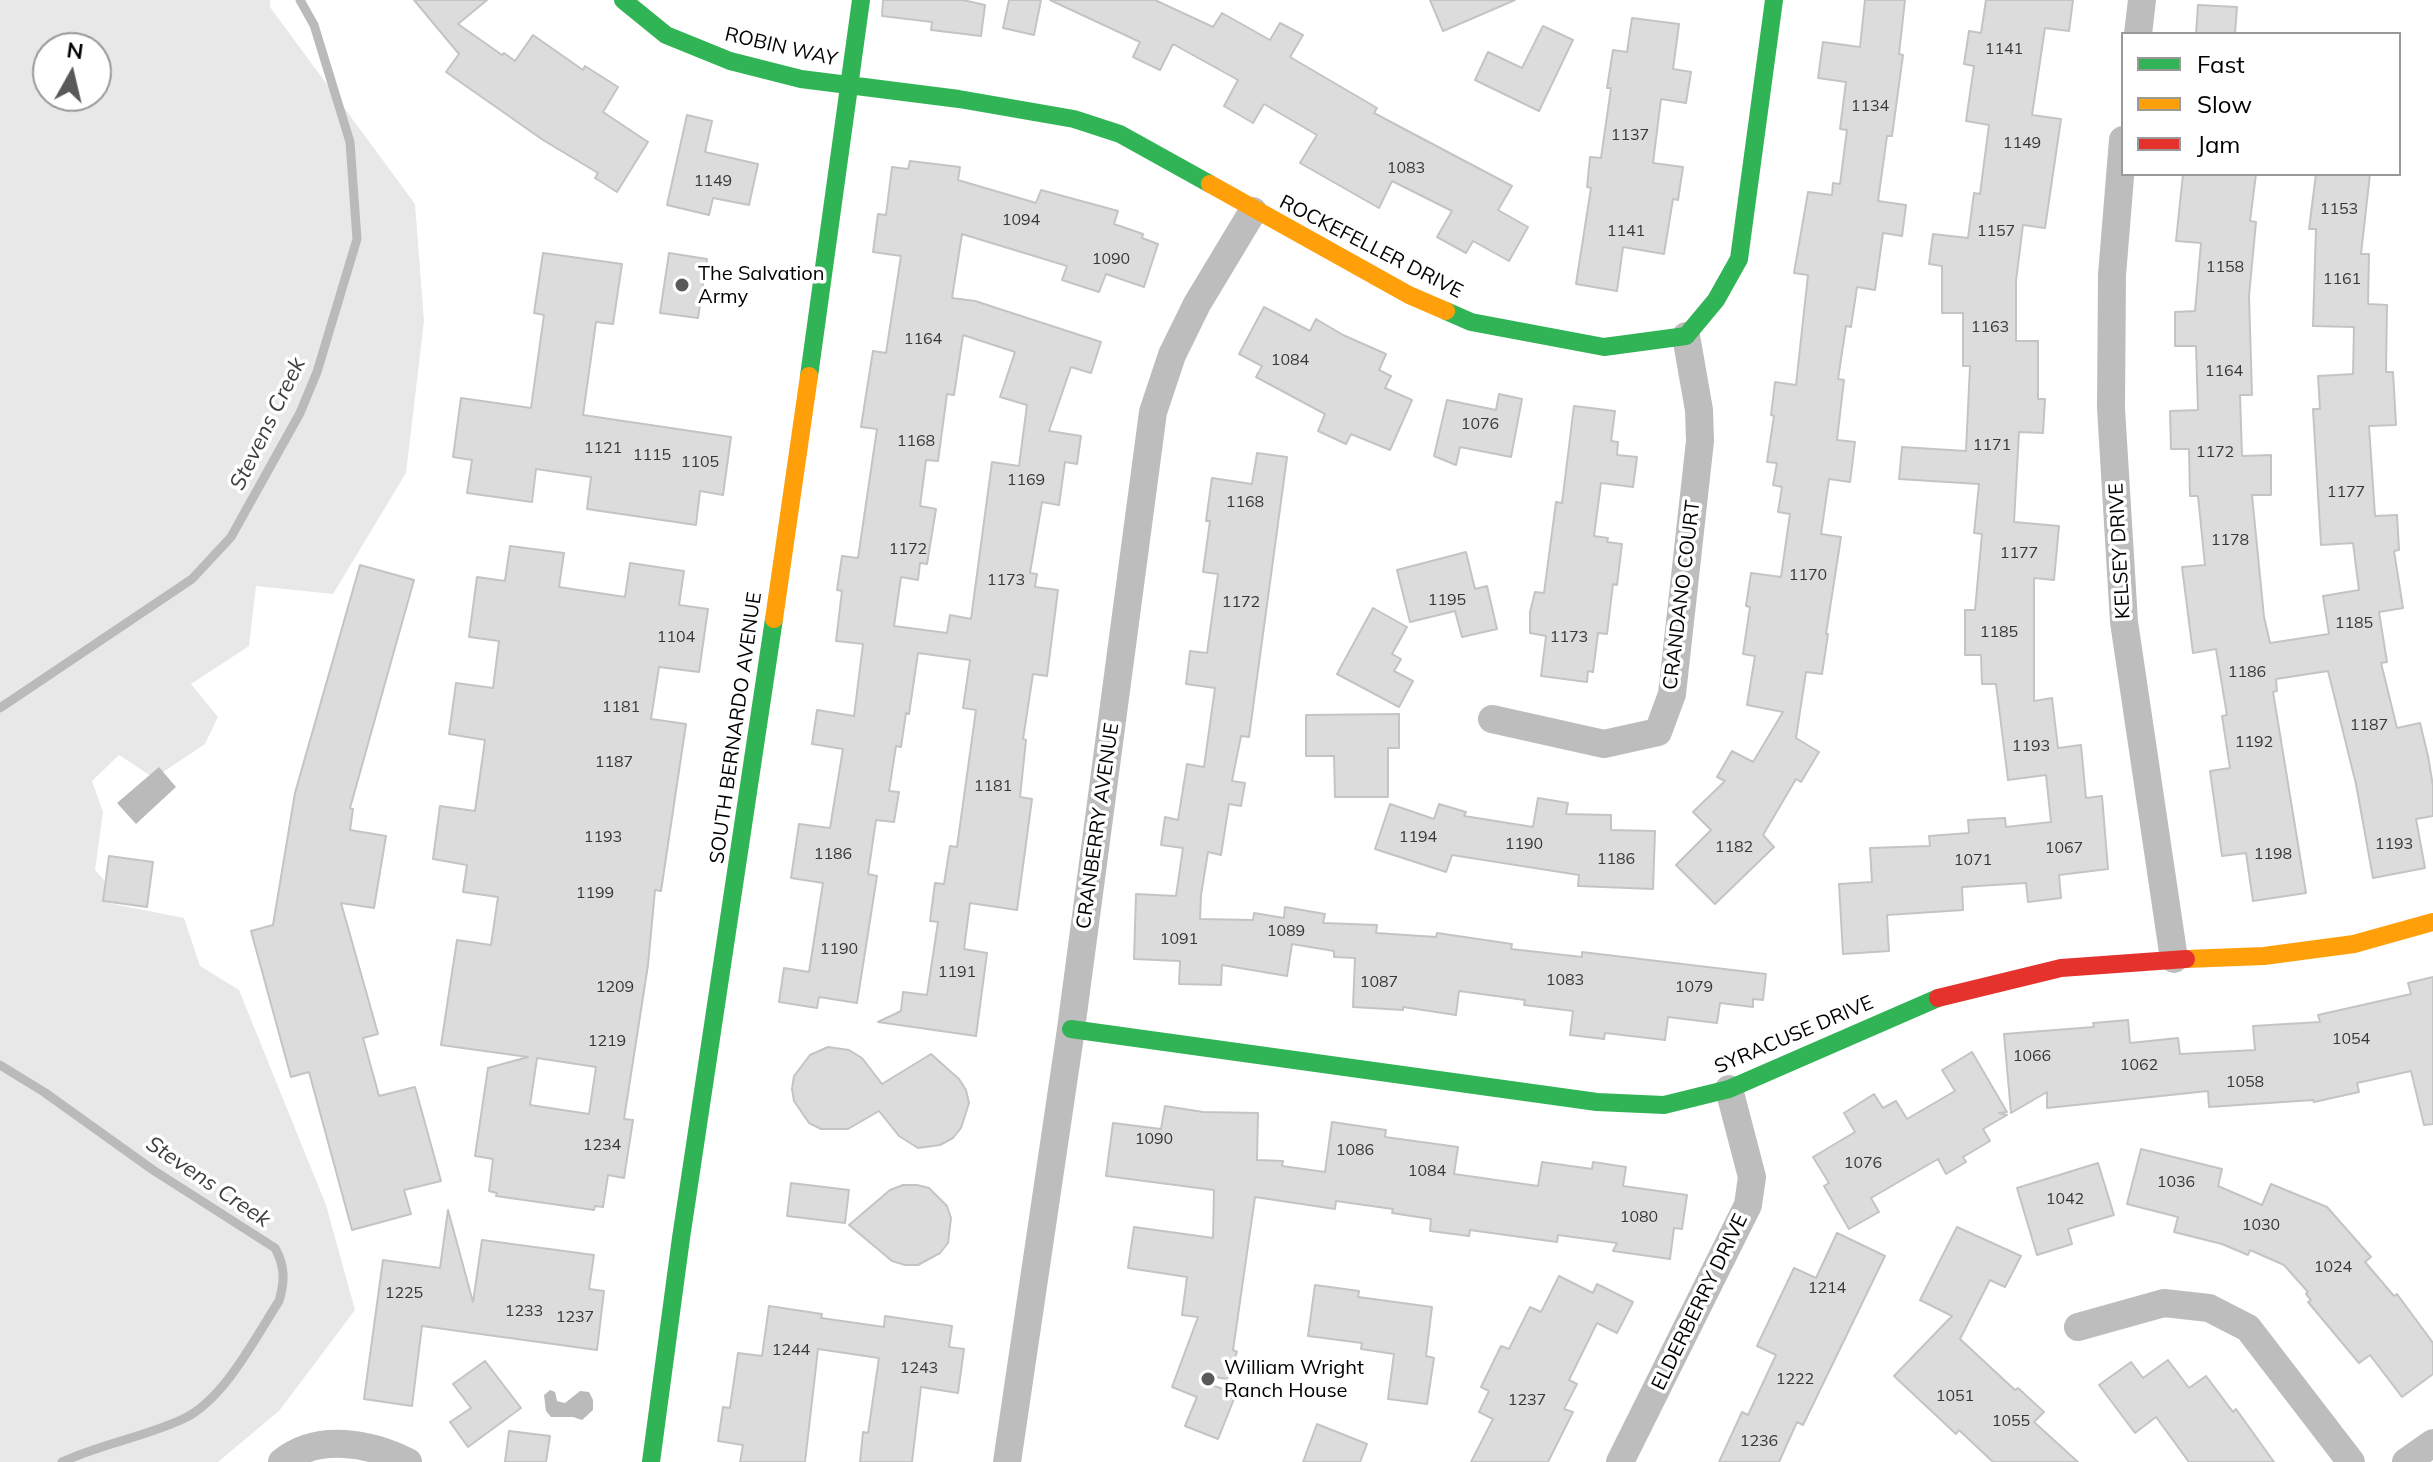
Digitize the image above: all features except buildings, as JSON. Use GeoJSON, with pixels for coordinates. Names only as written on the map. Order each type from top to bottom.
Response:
{"type":"FeatureCollection","features":[{"type":"Feature","properties":{"kind":"street","name":"ROBIN WAY"},"geometry":{"type":"LineString","coordinates":[[623,0],[666,35],[730,61],[801,79],[849,85]]}},
{"type":"Feature","properties":{"kind":"street","name":"SOUTH BERNARDO AVENUE"},"geometry":{"type":"LineString","coordinates":[[651,1462],[681,1238],[779,589],[861,0]]}},
{"type":"Feature","properties":{"kind":"street"},"geometry":{"type":"LineString","coordinates":[[1686,336],[1716,300],[1739,259],[1774,0]]}},
{"type":"Feature","properties":{"kind":"street"},"geometry":{"type":"LineString","coordinates":[[2138,32],[2142,0]]}},
{"type":"Feature","properties":{"kind":"street","name":"ROCKEFELLER DRIVE"},"geometry":{"type":"LineString","coordinates":[[849,85],[959,99],[1074,119],[1120,134],[1253,211],[1409,295],[1471,322],[1604,347],[1686,336]]}},
{"type":"Feature","properties":{"kind":"street","name":"KELSEY DRIVE"},"geometry":{"type":"LineString","coordinates":[[2121,165],[2112,275],[2111,379],[2123,606],[2174,959]]}},
{"type":"Feature","properties":{"kind":"street","name":"CRANBERRY AVENUE"},"geometry":{"type":"LineString","coordinates":[[1007,1462],[1071,1029],[1153,412],[1172,355],[1190,317],[1253,211]]}},
{"type":"Feature","properties":{"kind":"street","name":"CRANDANO COURT"},"geometry":{"type":"LineString","coordinates":[[1492,719],[1604,744],[1658,732],[1672,694],[1700,441],[1699,410],[1686,336]]}},
{"type":"Feature","properties":{"kind":"street","name":"SYRACUSE DRIVE"},"geometry":{"type":"LineString","coordinates":[[1071,1029],[1597,1102],[1664,1105],[1729,1089],[1945,995],[2061,968],[2264,956],[2354,944],[2433,922]]}},
{"type":"Feature","properties":{"kind":"street","name":"ELDERBERRY DRIVE"},"geometry":{"type":"LineString","coordinates":[[1620,1462],[1748,1205],[1752,1177],[1729,1089]]}},
{"type":"Feature","properties":{"kind":"street"},"geometry":{"type":"LineString","coordinates":[[2078,1327],[2164,1303],[2209,1308],[2248,1328],[2351,1462]]}},
{"type":"Feature","properties":{"kind":"street"},"geometry":{"type":"LineString","coordinates":[[282,1462],[296,1451],[340,1443],[383,1450],[408,1462]]}},
{"type":"Feature","properties":{"kind":"street"},"geometry":{"type":"LineString","coordinates":[[2406,1462],[2433,1443]]}},
{"type":"Feature","properties":{"kind":"shaded area"},"geometry":{"type":"Polygon","coordinates":[[[0,0],[270,0],[270,7],[415,204],[424,321],[406,473],[333,594],[256,586],[249,646],[191,684],[218,717],[205,744],[154,778],[119,755],[92,781],[103,812],[95,870],[104,880],[103,902],[184,918],[200,966],[239,990],[326,1205],[355,1310],[279,1411],[218,1462],[0,1462],[0,0]]]}},
{"type":"Feature","properties":{"kind":"shaded area"},"geometry":{"type":"Polygon","coordinates":[[[159,767],[176,787],[136,824],[117,803],[159,767]]]}},
{"type":"Feature","properties":{"kind":"shaded area"},"geometry":{"type":"Polygon","coordinates":[[[550,1390],[555,1392],[557,1401],[565,1403],[580,1391],[589,1392],[593,1410],[582,1420],[551,1417],[546,1411],[544,1395],[550,1390]]]}},
{"type":"Feature","properties":{"kind":"waterway","name":"Stevens Creek"},"geometry":{"type":"LineString","coordinates":[[0,708],[192,579],[231,537],[300,413],[317,372],[357,239],[350,142],[314,25],[300,0]]}},
{"type":"Feature","properties":{"kind":"waterway","name":"Stevens Creek"},"geometry":{"type":"LineString","coordinates":[[0,1065],[44,1092],[153,1170],[275,1248],[282,1267],[279,1301],[237,1367],[212,1398],[183,1419],[62,1462]]}},
{"type":"Feature","properties":{"kind":"traffic: fast"},"geometry":{"type":"LineString","coordinates":[[623,0],[666,35],[730,61],[801,79],[959,99],[1074,119],[1120,134],[1210,184]]}},
{"type":"Feature","properties":{"kind":"traffic: fast"},"geometry":{"type":"LineString","coordinates":[[809,376],[861,0]]}},
{"type":"Feature","properties":{"kind":"traffic: fast"},"geometry":{"type":"LineString","coordinates":[[1446,311],[1471,322],[1604,347],[1686,336],[1716,300],[1739,259],[1774,0]]}},
{"type":"Feature","properties":{"kind":"traffic: fast"},"geometry":{"type":"LineString","coordinates":[[651,1462],[681,1238],[774,619]]}},
{"type":"Feature","properties":{"kind":"traffic: fast"},"geometry":{"type":"LineString","coordinates":[[1071,1029],[1597,1102],[1664,1105],[1729,1089],[1938,998]]}},
{"type":"Feature","properties":{"kind":"traffic: slow"},"geometry":{"type":"LineString","coordinates":[[1210,184],[1409,295],[1446,311]]}},
{"type":"Feature","properties":{"kind":"traffic: slow"},"geometry":{"type":"LineString","coordinates":[[774,619],[809,376]]}},
{"type":"Feature","properties":{"kind":"traffic: slow"},"geometry":{"type":"LineString","coordinates":[[2186,959],[2264,956],[2354,944],[2433,922]]}},
{"type":"Feature","properties":{"kind":"traffic: jam"},"geometry":{"type":"LineString","coordinates":[[1938,998],[2061,968],[2186,959]]}},
{"type":"Feature","properties":{"kind":"place","name":"The Salvation Army"},"geometry":{"type":"Point","coordinates":[682,285]}},
{"type":"Feature","properties":{"kind":"place","name":"William Wright Ranch House"},"geometry":{"type":"Point","coordinates":[1208,1379]}}]}
